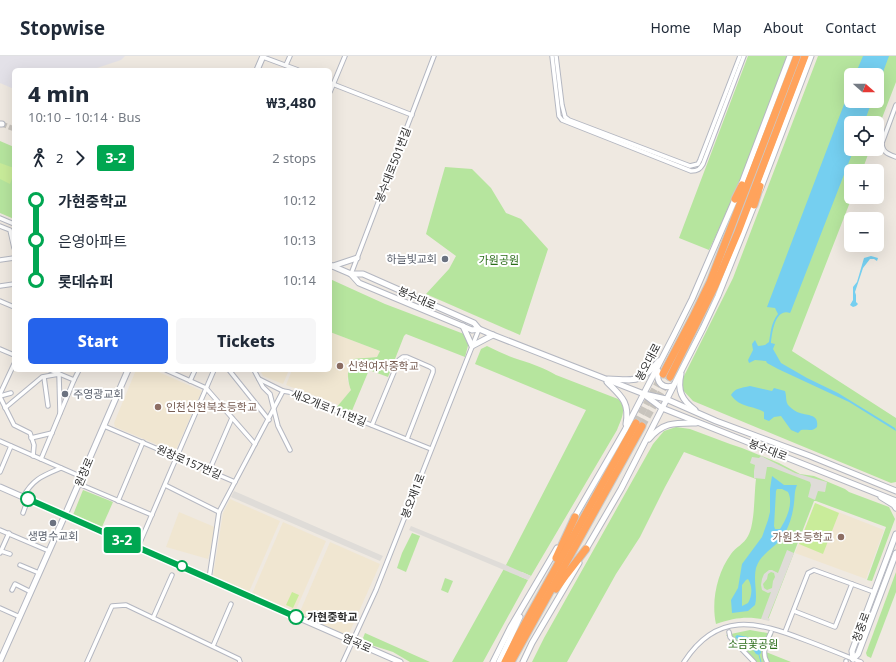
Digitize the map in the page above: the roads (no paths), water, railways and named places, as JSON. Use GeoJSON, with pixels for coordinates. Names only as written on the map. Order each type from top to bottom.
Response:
{"type":"FeatureCollection","features":[{"type":"Feature","properties":{"kind":"highway"},"geometry":{"type":"LineString","coordinates":[[778,104],[793,56]]}},
{"type":"Feature","properties":{"kind":"highway","name":"봉오대로"},"geometry":{"type":"LineString","coordinates":[[796,56],[710,282],[667,375],[721,272],[738,232],[805,56]]}},
{"type":"Feature","properties":{"kind":"highway"},"geometry":{"type":"LineString","coordinates":[[786,108],[810,56]]}},
{"type":"Feature","properties":{"kind":"highway"},"geometry":{"type":"LineString","coordinates":[[735,199],[772,122]]}},
{"type":"Feature","properties":{"kind":"highway"},"geometry":{"type":"LineString","coordinates":[[754,205],[779,125]]}},
{"type":"Feature","properties":{"kind":"highway"},"geometry":{"type":"LineString","coordinates":[[511,662],[639,424],[518,636]]}},
{"type":"Feature","properties":{"kind":"highway"},"geometry":{"type":"LineString","coordinates":[[505,662],[575,516]]}},
{"type":"Feature","properties":{"kind":"highway"},"geometry":{"type":"LineString","coordinates":[[527,632],[566,575],[586,550]]}},
{"type":"Feature","properties":{"kind":"street"},"geometry":{"type":"LineString","coordinates":[[258,68],[263,56],[293,68]]}},
{"type":"Feature","properties":{"kind":"street"},"geometry":{"type":"LineString","coordinates":[[286,65],[290,56]]}},
{"type":"Feature","properties":{"kind":"street"},"geometry":{"type":"LineString","coordinates":[[345,56],[332,83],[412,115]]}},
{"type":"Feature","properties":{"kind":"street","name":"봉수대로501번길"},"geometry":{"type":"LineString","coordinates":[[351,274],[434,56]]}},
{"type":"Feature","properties":{"kind":"street"},"geometry":{"type":"LineString","coordinates":[[552,56],[559,116],[562,120],[691,171],[697,171],[704,164],[744,56]]}},
{"type":"Feature","properties":{"kind":"street"},"geometry":{"type":"LineString","coordinates":[[556,56],[562,105],[565,117],[569,120],[690,166],[698,164],[700,160],[740,56]]}},
{"type":"Feature","properties":{"kind":"street","name":"봉오대로"},"geometry":{"type":"LineString","coordinates":[[493,662],[510,628],[526,603],[625,430],[692,299],[735,199],[790,56]]}},
{"type":"Feature","properties":{"kind":"street"},"geometry":{"type":"LineString","coordinates":[[523,662],[532,643],[621,489],[718,296],[810,56]]}},
{"type":"Feature","properties":{"kind":"street"},"geometry":{"type":"LineString","coordinates":[[896,105],[883,138],[882,146],[886,153],[896,157]]}},
{"type":"Feature","properties":{"kind":"street"},"geometry":{"type":"LineString","coordinates":[[0,218],[12,223]]}},
{"type":"Feature","properties":{"kind":"street"},"geometry":{"type":"LineString","coordinates":[[0,226],[10,230],[12,239]]}},
{"type":"Feature","properties":{"kind":"street"},"geometry":{"type":"LineString","coordinates":[[1,261],[12,258]]}},
{"type":"Feature","properties":{"kind":"street"},"geometry":{"type":"LineString","coordinates":[[332,266],[357,258]]}},
{"type":"Feature","properties":{"kind":"street","name":"봉수대로"},"geometry":{"type":"LineString","coordinates":[[332,266],[351,274],[363,274],[474,323],[479,329],[493,335],[644,394],[666,399],[702,415],[810,456],[896,491]]}},
{"type":"Feature","properties":{"kind":"street","name":"봉수대로"},"geometry":{"type":"LineString","coordinates":[[351,274],[359,283],[472,330],[479,329]]}},
{"type":"Feature","properties":{"kind":"street"},"geometry":{"type":"LineString","coordinates":[[0,286],[12,284]]}},
{"type":"Feature","properties":{"kind":"street"},"geometry":{"type":"LineString","coordinates":[[0,301],[12,307]]}},
{"type":"Feature","properties":{"kind":"street"},"geometry":{"type":"LineString","coordinates":[[463,326],[472,346],[493,335]]}},
{"type":"Feature","properties":{"kind":"street","name":"봉오재1로"},"geometry":{"type":"LineString","coordinates":[[343,662],[376,590],[479,329]]}},
{"type":"Feature","properties":{"kind":"street"},"geometry":{"type":"LineString","coordinates":[[0,348],[12,354]]}},
{"type":"Feature","properties":{"kind":"street"},"geometry":{"type":"LineString","coordinates":[[605,379],[633,380],[644,377],[665,354]]}},
{"type":"Feature","properties":{"kind":"street"},"geometry":{"type":"LineString","coordinates":[[372,425],[399,360],[403,357],[407,357],[433,369],[407,439]]}},
{"type":"Feature","properties":{"kind":"street"},"geometry":{"type":"LineString","coordinates":[[659,366],[657,376],[662,386],[673,386]]}},
{"type":"Feature","properties":{"kind":"street"},"geometry":{"type":"LineString","coordinates":[[683,366],[679,386],[680,393],[682,398],[702,415]]}},
{"type":"Feature","properties":{"kind":"street"},"geometry":{"type":"LineString","coordinates":[[12,369],[0,396],[14,425],[30,433],[34,445],[33,456]]}},
{"type":"Feature","properties":{"kind":"street"},"geometry":{"type":"LineString","coordinates":[[54,372],[74,380]]}},
{"type":"Feature","properties":{"kind":"street"},"geometry":{"type":"LineString","coordinates":[[41,459],[78,372]]}},
{"type":"Feature","properties":{"kind":"street","name":"원창로"},"geometry":{"type":"LineString","coordinates":[[0,661],[127,372]]}},
{"type":"Feature","properties":{"kind":"street"},"geometry":{"type":"LineString","coordinates":[[171,372],[206,388],[255,444]]}},
{"type":"Feature","properties":{"kind":"street"},"geometry":{"type":"LineString","coordinates":[[190,381],[194,372]]}},
{"type":"Feature","properties":{"kind":"street"},"geometry":{"type":"LineString","coordinates":[[138,547],[213,372]]}},
{"type":"Feature","properties":{"kind":"street"},"geometry":{"type":"LineString","coordinates":[[231,372],[269,420]]}},
{"type":"Feature","properties":{"kind":"street"},"geometry":{"type":"LineString","coordinates":[[255,372],[263,387],[270,394],[278,426],[290,450]]}},
{"type":"Feature","properties":{"kind":"street"},"geometry":{"type":"LineString","coordinates":[[5,408],[36,382],[44,377],[59,374]]}},
{"type":"Feature","properties":{"kind":"street"},"geometry":{"type":"LineString","coordinates":[[59,374],[60,413]]}},
{"type":"Feature","properties":{"kind":"street"},"geometry":{"type":"LineString","coordinates":[[44,377],[48,406]]}},
{"type":"Feature","properties":{"kind":"street"},"geometry":{"type":"LineString","coordinates":[[259,379],[283,391]]}},
{"type":"Feature","properties":{"kind":"street"},"geometry":{"type":"LineString","coordinates":[[605,379],[626,404],[627,415],[625,430]]}},
{"type":"Feature","properties":{"kind":"street","name":"새오개로111번길"},"geometry":{"type":"LineString","coordinates":[[209,579],[219,512],[283,391],[289,392],[431,449]]}},
{"type":"Feature","properties":{"kind":"street"},"geometry":{"type":"LineString","coordinates":[[0,396],[11,393]]}},
{"type":"Feature","properties":{"kind":"street","name":"봉수대로"},"geometry":{"type":"LineString","coordinates":[[644,394],[662,408],[700,424],[896,500]]}},
{"type":"Feature","properties":{"kind":"street"},"geometry":{"type":"LineString","coordinates":[[209,470],[232,418]]}},
{"type":"Feature","properties":{"kind":"street"},"geometry":{"type":"LineString","coordinates":[[641,450],[654,434],[665,426],[681,423],[700,424]]}},
{"type":"Feature","properties":{"kind":"street","name":"원창로157번길"},"geometry":{"type":"LineString","coordinates":[[104,426],[235,482]]}},
{"type":"Feature","properties":{"kind":"street"},"geometry":{"type":"LineString","coordinates":[[31,438],[52,433]]}},
{"type":"Feature","properties":{"kind":"street"},"geometry":{"type":"LineString","coordinates":[[0,441],[82,477]]}},
{"type":"Feature","properties":{"kind":"street","name":"원창로157번길"},"geometry":{"type":"LineString","coordinates":[[118,501],[143,442]]}},
{"type":"Feature","properties":{"kind":"street"},"geometry":{"type":"LineString","coordinates":[[0,472],[11,446]]}},
{"type":"Feature","properties":{"kind":"street"},"geometry":{"type":"LineString","coordinates":[[22,497],[26,490],[38,477],[60,468]]}},
{"type":"Feature","properties":{"kind":"street"},"geometry":{"type":"LineString","coordinates":[[79,484],[152,515]]}},
{"type":"Feature","properties":{"kind":"street"},"geometry":{"type":"LineString","coordinates":[[165,485],[219,512]]}},
{"type":"Feature","properties":{"kind":"street"},"geometry":{"type":"LineString","coordinates":[[884,486],[896,487]]}},
{"type":"Feature","properties":{"kind":"street","name":"염곡로"},"geometry":{"type":"LineString","coordinates":[[0,487],[400,662]]}},
{"type":"Feature","properties":{"kind":"street"},"geometry":{"type":"LineString","coordinates":[[876,492],[896,508]]}},
{"type":"Feature","properties":{"kind":"street"},"geometry":{"type":"LineString","coordinates":[[23,513],[28,499]]}},
{"type":"Feature","properties":{"kind":"street"},"geometry":{"type":"LineString","coordinates":[[0,530],[49,551]]}},
{"type":"Feature","properties":{"kind":"street"},"geometry":{"type":"LineString","coordinates":[[9,533],[1,550],[10,554]]}},
{"type":"Feature","properties":{"kind":"street","name":"청중로"},"geometry":{"type":"LineString","coordinates":[[853,659],[852,651],[896,534]]}},
{"type":"Feature","properties":{"kind":"street","name":"청중로"},"geometry":{"type":"LineString","coordinates":[[853,659],[858,654],[896,553]]}},
{"type":"Feature","properties":{"kind":"street"},"geometry":{"type":"LineString","coordinates":[[20,565],[39,573]]}},
{"type":"Feature","properties":{"kind":"street"},"geometry":{"type":"LineString","coordinates":[[785,632],[808,573],[811,571],[814,570],[874,592]]}},
{"type":"Feature","properties":{"kind":"street"},"geometry":{"type":"LineString","coordinates":[[153,618],[172,574]]}},
{"type":"Feature","properties":{"kind":"street"},"geometry":{"type":"LineString","coordinates":[[12,590],[14,584],[31,592]]}},
{"type":"Feature","properties":{"kind":"street"},"geometry":{"type":"LineString","coordinates":[[794,611],[835,627],[852,584]]}},
{"type":"Feature","properties":{"kind":"street"},"geometry":{"type":"LineString","coordinates":[[499,662],[526,603]]}},
{"type":"Feature","properties":{"kind":"street"},"geometry":{"type":"LineString","coordinates":[[213,646],[231,604]]}},
{"type":"Feature","properties":{"kind":"street"},"geometry":{"type":"LineString","coordinates":[[87,662],[112,606],[126,605],[213,646],[239,659],[240,662]]}},
{"type":"Feature","properties":{"kind":"street"},"geometry":{"type":"LineString","coordinates":[[0,608],[20,617]]}},
{"type":"Feature","properties":{"kind":"street"},"geometry":{"type":"LineString","coordinates":[[684,662],[692,651],[710,634],[727,627],[745,624],[758,625],[785,632],[861,662]]}},
{"type":"Feature","properties":{"kind":"street"},"geometry":{"type":"LineString","coordinates":[[729,632],[730,636],[754,662]]}},
{"type":"Feature","properties":{"kind":"street"},"geometry":{"type":"LineString","coordinates":[[767,662],[764,653],[771,632]]}},
{"type":"Feature","properties":{"kind":"water"},"geometry":{"type":"Polygon","coordinates":[[[863,56],[889,56],[884,69],[884,68],[858,68],[863,56]]]}},
{"type":"Feature","properties":{"kind":"water"},"geometry":{"type":"Polygon","coordinates":[[[844,104],[844,108],[869,108],[867,116],[844,116],[844,156],[851,156],[848,164],[844,164],[844,175],[791,311],[790,313],[785,312],[781,314],[775,322],[771,343],[775,344],[773,349],[781,363],[838,393],[895,428],[896,431],[849,402],[778,369],[766,361],[755,360],[749,363],[748,360],[753,350],[752,344],[755,340],[758,346],[765,345],[769,342],[773,324],[778,314],[775,308],[767,307],[844,104]]]}},
{"type":"Feature","properties":{"kind":"water"},"geometry":{"type":"Polygon","coordinates":[[[871,256],[878,258],[877,261],[870,259],[863,268],[855,292],[856,302],[858,304],[853,307],[850,305],[853,300],[853,287],[857,282],[864,258],[871,256]]]}},
{"type":"Feature","properties":{"kind":"water"},"geometry":{"type":"Polygon","coordinates":[[[750,386],[772,391],[774,388],[785,391],[789,406],[797,412],[813,416],[816,420],[817,427],[812,430],[801,430],[798,433],[791,430],[781,416],[774,417],[769,421],[764,419],[764,412],[738,402],[731,395],[736,390],[750,386]]]}},
{"type":"Feature","properties":{"kind":"water"},"geometry":{"type":"Polygon","coordinates":[[[772,476],[784,485],[797,485],[791,518],[787,530],[782,538],[758,562],[755,578],[755,605],[748,611],[732,613],[731,600],[738,588],[742,564],[762,537],[768,520],[770,512],[770,489],[772,476]],[[777,489],[774,526],[775,529],[780,529],[787,516],[790,506],[790,496],[788,492],[782,489],[777,489]],[[748,579],[742,585],[742,606],[748,603],[751,594],[751,585],[748,579]]]}},
{"type":"Feature","properties":{"kind":"water"},"geometry":{"type":"Polygon","coordinates":[[[737,635],[748,637],[760,644],[761,653],[759,655],[756,654],[754,650],[735,637],[737,635]]]}},
{"type":"Feature","properties":{"kind":"waterway"},"geometry":{"type":"LineString","coordinates":[[759,655],[761,662]]}},
{"type":"Feature","properties":{"kind":"tunnel"},"geometry":{"type":"LineString","coordinates":[[2,124],[12,128]]}},
{"type":"Feature","properties":{"kind":"tunnel"},"geometry":{"type":"LineString","coordinates":[[636,423],[663,374]]}},
{"type":"Feature","properties":{"kind":"tunnel"},"geometry":{"type":"LineString","coordinates":[[642,426],[670,377]]}},
{"type":"Feature","properties":{"kind":"place","name":"하늘빛교회"},"geometry":{"type":"Point","coordinates":[445,259]}},
{"type":"Feature","properties":{"kind":"place","name":"신현여자중학교"},"geometry":{"type":"Point","coordinates":[340,366]}},
{"type":"Feature","properties":{"kind":"place","name":"주영광교회"},"geometry":{"type":"Point","coordinates":[65,394]}},
{"type":"Feature","properties":{"kind":"place","name":"인천신현북초등학교"},"geometry":{"type":"Point","coordinates":[158,407]}},
{"type":"Feature","properties":{"kind":"place","name":"생명수교회"},"geometry":{"type":"Point","coordinates":[53,523]}},
{"type":"Feature","properties":{"kind":"place","name":"가원초등학교"},"geometry":{"type":"Point","coordinates":[841,537]}},
{"type":"Feature","properties":{"kind":"place","name":"가현중학교"},"geometry":{"type":"Point","coordinates":[296,617]}},
{"type":"Feature","properties":{"kind":"park label","name":"가원공원"},"geometry":{"type":"Point","coordinates":[499,260]}},
{"type":"Feature","properties":{"kind":"park label","name":"소금꽃공원"},"geometry":{"type":"Point","coordinates":[753,644]}}]}
